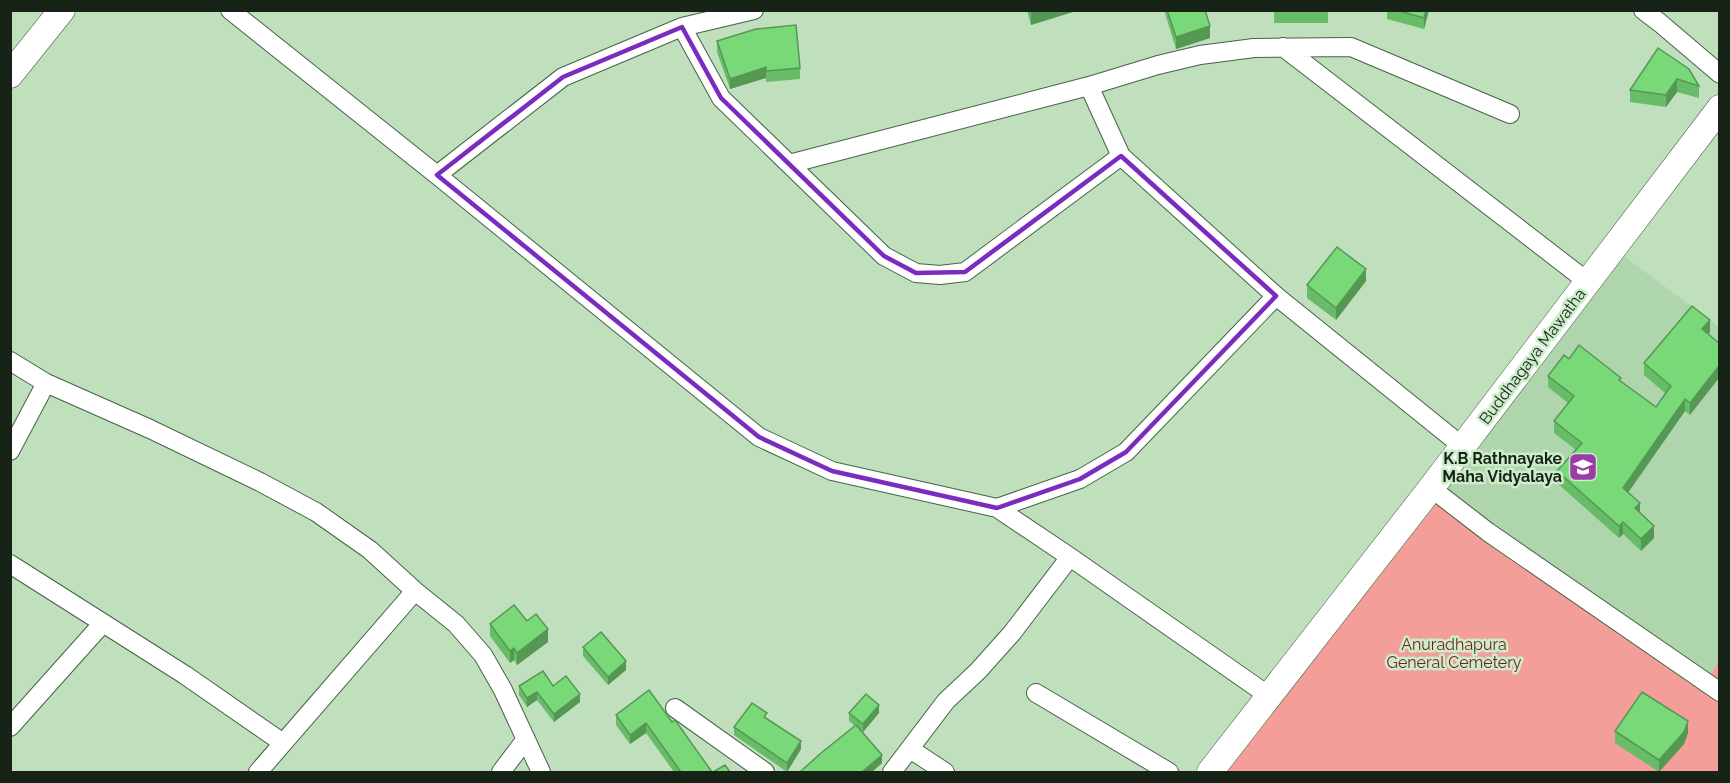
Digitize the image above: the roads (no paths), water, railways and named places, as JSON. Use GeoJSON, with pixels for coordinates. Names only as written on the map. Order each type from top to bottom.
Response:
{"type":"FeatureCollection","features":[{"type":"Feature","properties":{"kind":"main road"},"geometry":{"type":"LineString","coordinates":[[10,75],[62,10]]}},
{"type":"Feature","properties":{"kind":"main road","name":"Buddhagaya Mawatha"},"geometry":{"type":"LineString","coordinates":[[1210,772],[1431,488],[1719,108]]}},
{"type":"Feature","properties":{"kind":"street"},"geometry":{"type":"LineString","coordinates":[[230,10],[759,437],[832,471],[997,508],[1070,556],[1269,696]]}},
{"type":"Feature","properties":{"kind":"street"},"geometry":{"type":"LineString","coordinates":[[437,175],[563,76],[682,27],[754,10]]}},
{"type":"Feature","properties":{"kind":"street"},"geometry":{"type":"LineString","coordinates":[[1643,10],[1719,74]]}},
{"type":"Feature","properties":{"kind":"street"},"geometry":{"type":"LineString","coordinates":[[682,27],[721,98],[884,256],[916,273],[940,275],[965,272],[1121,156]]}},
{"type":"Feature","properties":{"kind":"street"},"geometry":{"type":"LineString","coordinates":[[1283,47],[1588,282]]}},
{"type":"Feature","properties":{"kind":"street"},"geometry":{"type":"LineString","coordinates":[[789,164],[1200,55],[1254,48],[1351,47],[1510,114]]}},
{"type":"Feature","properties":{"kind":"street"},"geometry":{"type":"LineString","coordinates":[[1089,86],[1121,156],[1276,296],[1462,446]]}},
{"type":"Feature","properties":{"kind":"street"},"geometry":{"type":"LineString","coordinates":[[997,508],[1080,478],[1126,452],[1276,296]]}},
{"type":"Feature","properties":{"kind":"street"},"geometry":{"type":"LineString","coordinates":[[10,361],[46,383],[150,429],[260,482],[316,512],[370,550],[456,624],[483,655],[503,690],[541,772]]}},
{"type":"Feature","properties":{"kind":"street"},"geometry":{"type":"LineString","coordinates":[[10,452],[46,383]]}},
{"type":"Feature","properties":{"kind":"street"},"geometry":{"type":"LineString","coordinates":[[1431,488],[1488,532],[1719,692]]}},
{"type":"Feature","properties":{"kind":"street"},"geometry":{"type":"LineString","coordinates":[[892,772],[946,701],[978,672],[1012,633],[1070,556]]}},
{"type":"Feature","properties":{"kind":"street"},"geometry":{"type":"LineString","coordinates":[[10,564],[185,675],[283,742]]}},
{"type":"Feature","properties":{"kind":"street"},"geometry":{"type":"LineString","coordinates":[[258,772],[415,591]]}},
{"type":"Feature","properties":{"kind":"street"},"geometry":{"type":"LineString","coordinates":[[10,727],[103,623]]}},
{"type":"Feature","properties":{"kind":"street"},"geometry":{"type":"LineString","coordinates":[[1036,693],[1169,772]]}},
{"type":"Feature","properties":{"kind":"street"},"geometry":{"type":"LineString","coordinates":[[675,708],[765,772]]}},
{"type":"Feature","properties":{"kind":"street"},"geometry":{"type":"LineString","coordinates":[[501,772],[526,739]]}},
{"type":"Feature","properties":{"kind":"street"},"geometry":{"type":"LineString","coordinates":[[910,749],[945,772]]}},
{"type":"Feature","properties":{"kind":"place","name":"K.B Rathnayake Maha Vidyalaya"},"geometry":{"type":"Point","coordinates":[1583,467]}},
{"type":"Feature","properties":{"kind":"park label","name":"Anuradhapura General Cemetery"},"geometry":{"type":"Point","coordinates":[1454,653]}}]}
